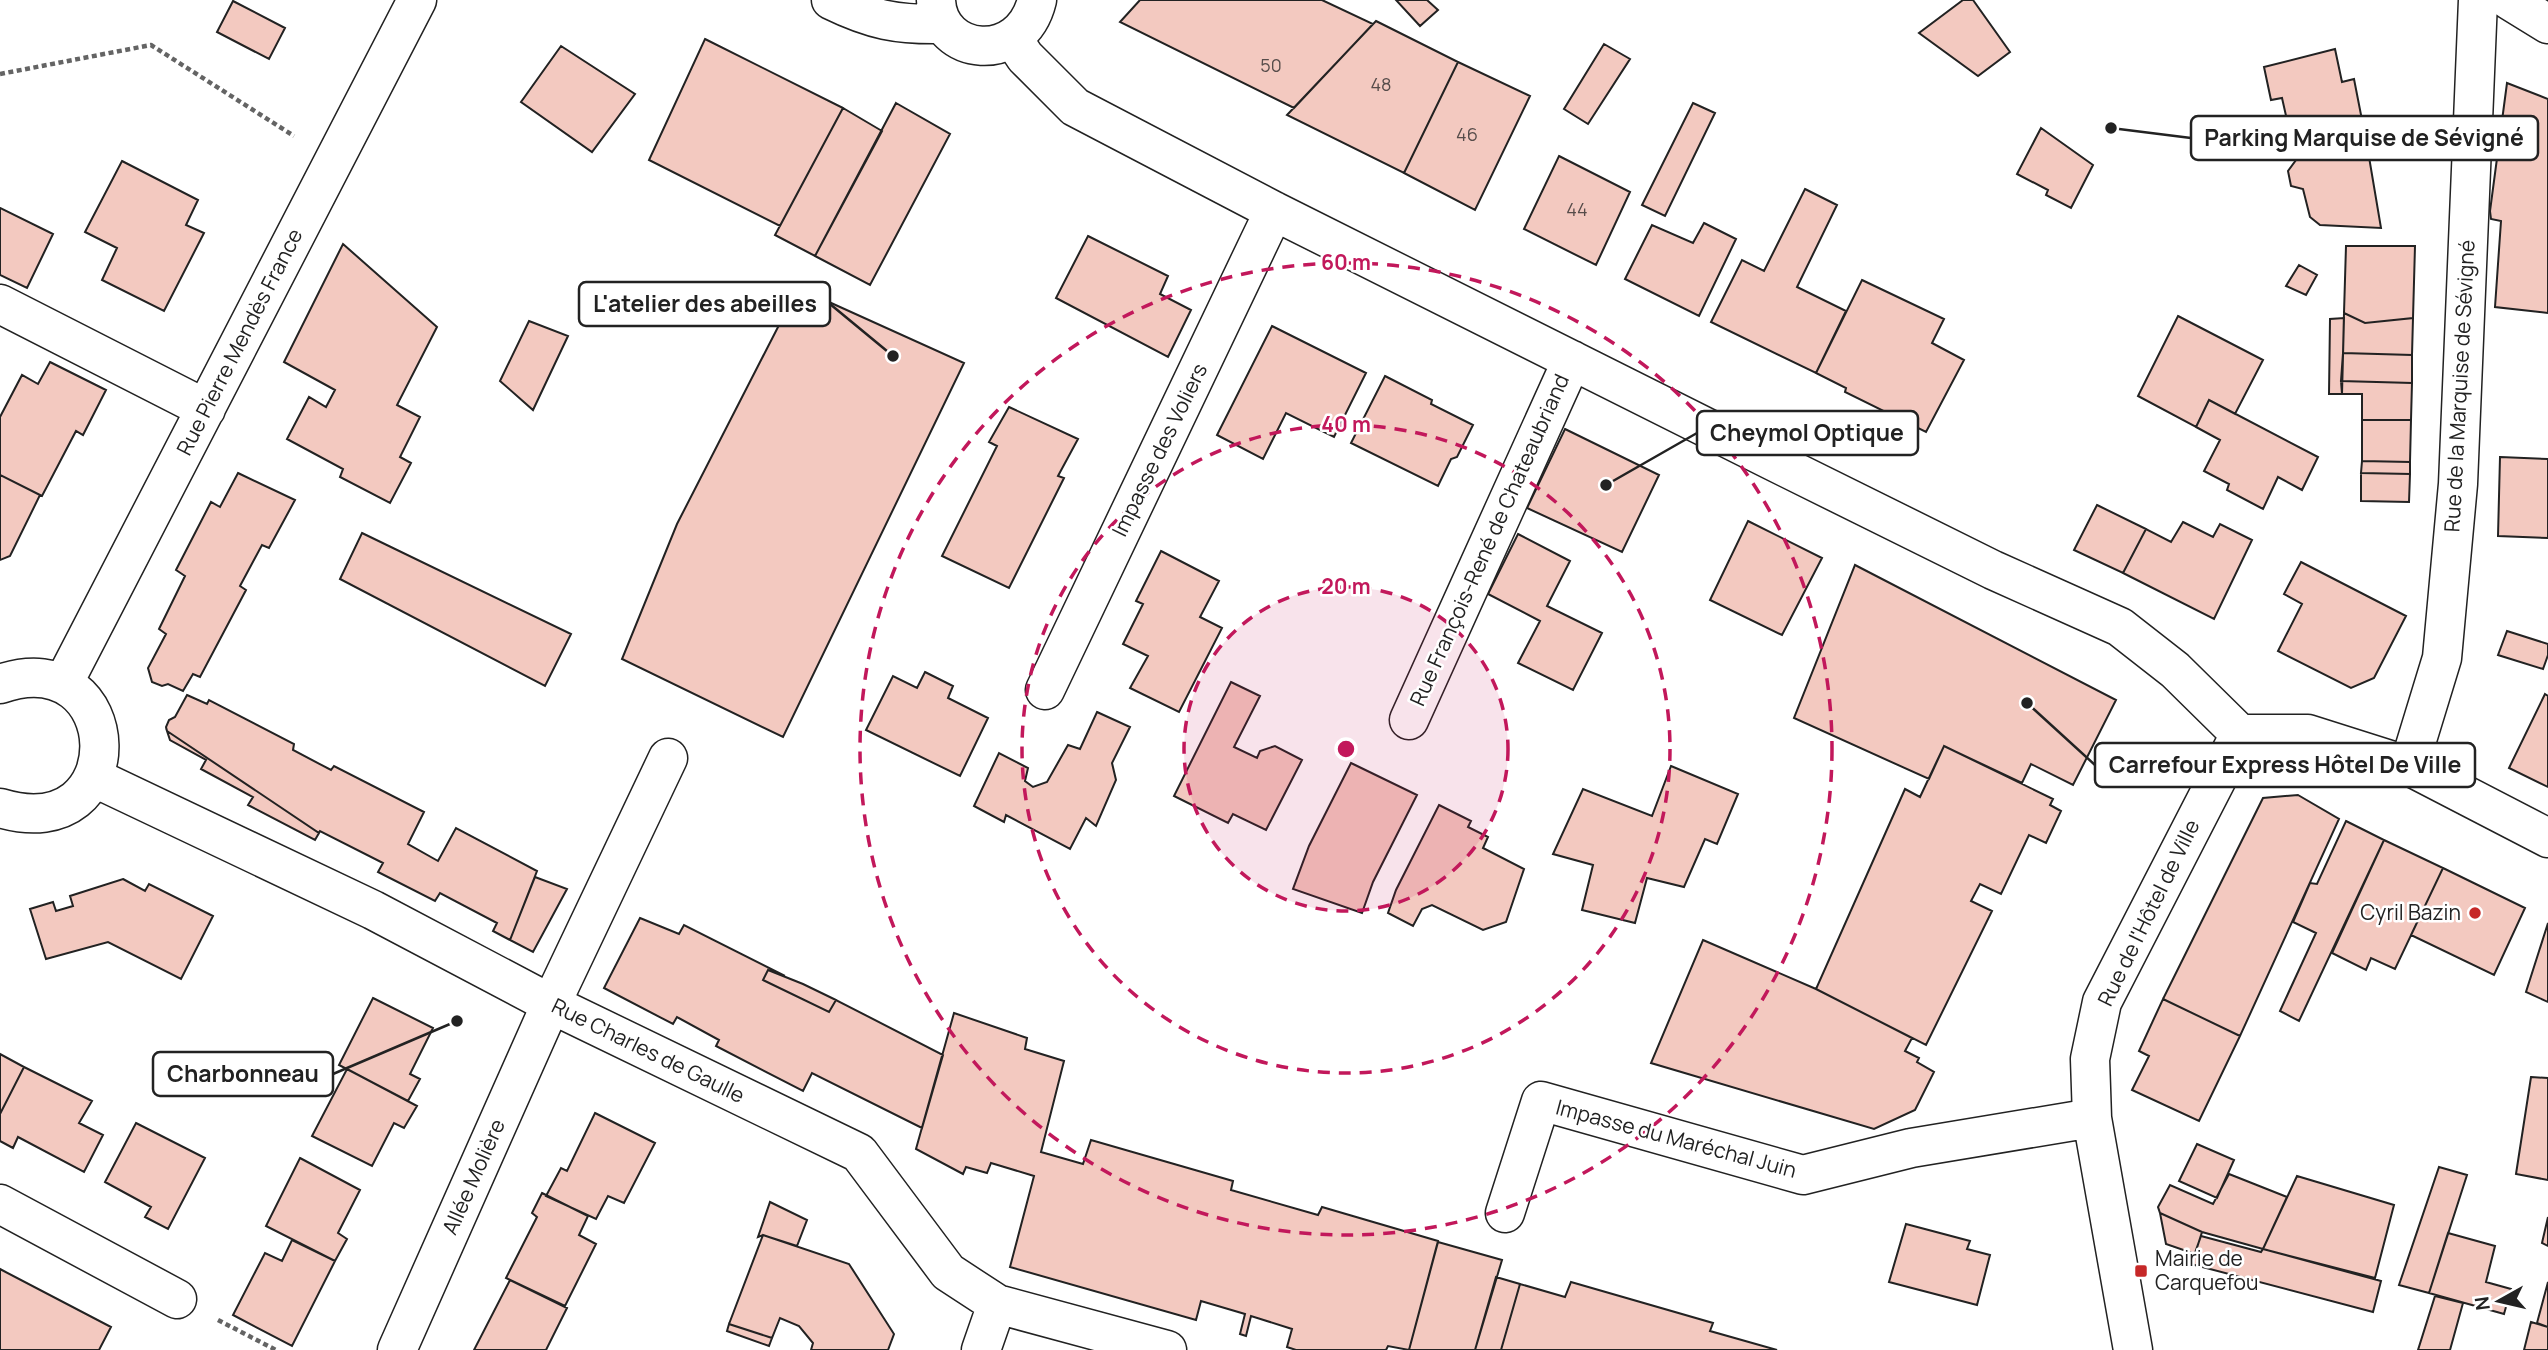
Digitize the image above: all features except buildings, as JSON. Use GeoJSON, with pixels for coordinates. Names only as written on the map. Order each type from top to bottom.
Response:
{"type":"FeatureCollection","features":[{"type":"Feature","properties":{"kind":"street","name":"Rue Pierre Mendès France"},"geometry":{"type":"LineString","coordinates":[[63,684],[417,0]]}},
{"type":"Feature","properties":{"kind":"street"},"geometry":{"type":"LineString","coordinates":[[831,0],[861,15],[890,22],[940,12],[954,35],[983,47],[1013,39],[1025,28],[1034,14],[1037,0]]}},
{"type":"Feature","properties":{"kind":"street","name":"Rue de la Marquise de Sévigné"},"geometry":{"type":"LineString","coordinates":[[2409,766],[2442,658],[2452,551],[2458,484],[2478,0]]}},
{"type":"Feature","properties":{"kind":"street"},"geometry":{"type":"LineString","coordinates":[[2509,0],[2548,24]]}},
{"type":"Feature","properties":{"kind":"street","name":"Rue François-René de Chateaubriand"},"geometry":{"type":"LineString","coordinates":[[1013,39],[1025,57],[1075,107],[1275,211],[1993,570],[2120,627],[2175,670],[2240,734]]}},
{"type":"Feature","properties":{"kind":"street","name":"Impasse des Voliers"},"geometry":{"type":"LineString","coordinates":[[1045,690],[1275,211]]}},
{"type":"Feature","properties":{"kind":"street"},"geometry":{"type":"LineString","coordinates":[[0,304],[206,409]]}},
{"type":"Feature","properties":{"kind":"street","name":"Rue François-René de Chateaubriand"},"geometry":{"type":"LineString","coordinates":[[1409,720],[1572,360]]}},
{"type":"Feature","properties":{"kind":"street"},"geometry":{"type":"LineString","coordinates":[[0,684],[21,677],[43,677],[63,684],[80,697],[94,715],[100,735],[100,756],[93,777],[80,795],[63,808],[42,815],[20,814],[0,808]]}},
{"type":"Feature","properties":{"kind":"street"},"geometry":{"type":"LineString","coordinates":[[2240,734],[2308,734],[2409,766],[2548,838]]}},
{"type":"Feature","properties":{"kind":"street","name":"Rue de l'Hôtel de Ville"},"geometry":{"type":"LineString","coordinates":[[2133,1350],[2092,1118],[2090,1059],[2102,1002],[2240,734]]}},
{"type":"Feature","properties":{"kind":"street","name":"Allée Molière"},"geometry":{"type":"LineString","coordinates":[[397,1350],[551,1004],[668,758]]}},
{"type":"Feature","properties":{"kind":"street","name":"Rue Charles de Gaulle"},"geometry":{"type":"LineString","coordinates":[[93,777],[373,911],[551,1004],[859,1153],[948,1272],[997,1304],[1167,1350]]}},
{"type":"Feature","properties":{"kind":"street","name":"Impasse du Maréchal Juin"},"geometry":{"type":"LineString","coordinates":[[1505,1213],[1541,1101],[1803,1175],[1911,1148],[2092,1118]]}},
{"type":"Feature","properties":{"kind":"street"},"geometry":{"type":"LineString","coordinates":[[0,1204],[177,1299]]}},
{"type":"Feature","properties":{"kind":"street"},"geometry":{"type":"LineString","coordinates":[[981,1350],[997,1304]]}},
{"type":"Feature","properties":{"kind":"path"},"geometry":{"type":"LineString","coordinates":[[0,74],[151,45],[333,161]]}},
{"type":"Feature","properties":{"kind":"path"},"geometry":{"type":"LineString","coordinates":[[177,1299],[276,1350]]}},
{"type":"Feature","properties":{"kind":"place","name":"Parking Marquise de Sévigné"},"geometry":{"type":"Point","coordinates":[2111,128]}},
{"type":"Feature","properties":{"kind":"place","name":"L'atelier des abeilles"},"geometry":{"type":"Point","coordinates":[893,356]}},
{"type":"Feature","properties":{"kind":"place","name":"Cheymol Optique"},"geometry":{"type":"Point","coordinates":[1606,485]}},
{"type":"Feature","properties":{"kind":"place","name":"Carrefour Express Hôtel De Ville"},"geometry":{"type":"Point","coordinates":[2027,703]}},
{"type":"Feature","properties":{"kind":"place","name":"Cyril Bazin"},"geometry":{"type":"Point","coordinates":[2475,913]}},
{"type":"Feature","properties":{"kind":"place","name":"Charbonneau"},"geometry":{"type":"Point","coordinates":[457,1021]}},
{"type":"Feature","properties":{"kind":"place","name":"Mairie de Carquefou"},"geometry":{"type":"Point","coordinates":[2141,1271]}}]}
